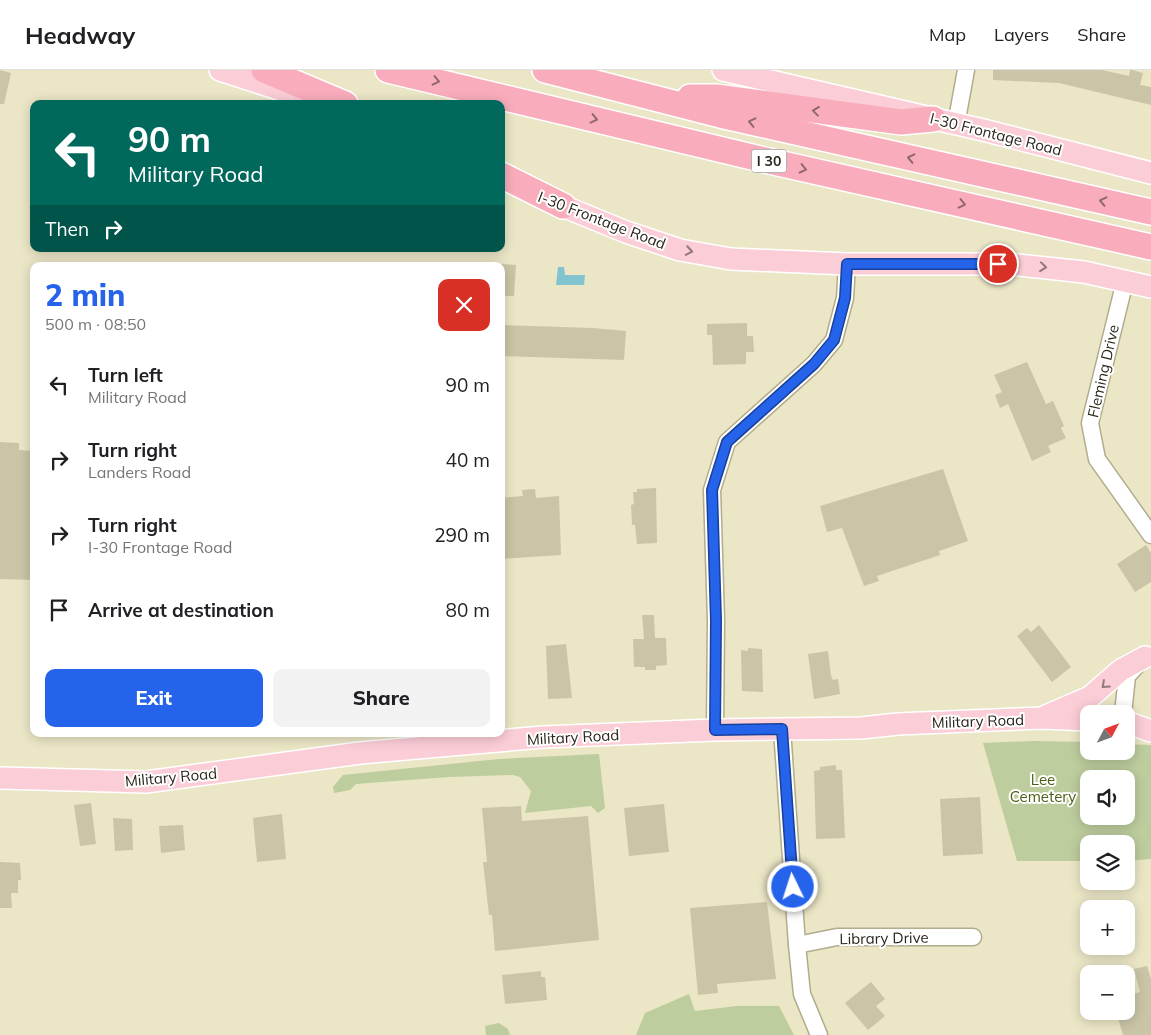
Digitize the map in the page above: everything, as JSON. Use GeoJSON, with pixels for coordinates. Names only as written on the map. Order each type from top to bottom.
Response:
{"type":"FeatureCollection","features":[{"type":"Feature","properties":{"kind":"highway"},"geometry":{"type":"LineString","coordinates":[[264,70],[335,100]]}},
{"type":"Feature","properties":{"kind":"highway","name":"I 30"},"geometry":{"type":"LineString","coordinates":[[388,70],[769,161],[1151,247]]}},
{"type":"Feature","properties":{"kind":"highway","name":"I 30"},"geometry":{"type":"LineString","coordinates":[[545,70],[720,115],[1151,212]]}},
{"type":"Feature","properties":{"kind":"highway"},"geometry":{"type":"LineString","coordinates":[[654,97],[716,97],[901,122],[945,122]]}},
{"type":"Feature","properties":{"kind":"highway"},"geometry":{"type":"LineString","coordinates":[[505,177],[563,206]]}},
{"type":"Feature","properties":{"kind":"main road"},"geometry":{"type":"LineString","coordinates":[[220,70],[307,100]]}},
{"type":"Feature","properties":{"kind":"main road","name":"I-30 Frontage Road"},"geometry":{"type":"LineString","coordinates":[[723,70],[1151,173]]}},
{"type":"Feature","properties":{"kind":"main road","name":"I-30 Frontage Road"},"geometry":{"type":"LineString","coordinates":[[505,182],[626,232],[680,250],[731,258],[847,264],[1009,264],[1084,272],[1151,287]]}},
{"type":"Feature","properties":{"kind":"main road"},"geometry":{"type":"LineString","coordinates":[[1042,718],[1090,697],[1103,688],[1120,670],[1148,655]]}},
{"type":"Feature","properties":{"kind":"main road"},"geometry":{"type":"LineString","coordinates":[[1135,718],[1151,714]]}},
{"type":"Feature","properties":{"kind":"main road","name":"Military Road"},"geometry":{"type":"LineString","coordinates":[[0,778],[146,782],[430,746],[543,737],[715,730],[862,728],[891,724],[1042,718],[1080,720]]}},
{"type":"Feature","properties":{"kind":"main road"},"geometry":{"type":"LineString","coordinates":[[1135,725],[1151,731]]}},
{"type":"Feature","properties":{"kind":"street"},"geometry":{"type":"LineString","coordinates":[[945,122],[966,70]]}},
{"type":"Feature","properties":{"kind":"street"},"geometry":{"type":"LineString","coordinates":[[715,730],[716,620],[712,490],[727,442],[814,364],[834,340],[845,298],[847,264]]}},
{"type":"Feature","properties":{"kind":"street","name":"Fleming Drive"},"geometry":{"type":"LineString","coordinates":[[1125,281],[1090,423],[1097,459],[1151,535]]}},
{"type":"Feature","properties":{"kind":"street"},"geometry":{"type":"LineString","coordinates":[[1124,705],[1127,676],[1148,655]]}},
{"type":"Feature","properties":{"kind":"street"},"geometry":{"type":"LineString","coordinates":[[782,729],[802,994],[819,1035]]}},
{"type":"Feature","properties":{"kind":"street","name":"Library Drive"},"geometry":{"type":"LineString","coordinates":[[797,945],[837,937],[973,937]]}},
{"type":"Feature","properties":{"kind":"green space","name":"Lee Cemetery"},"geometry":{"type":"Polygon","coordinates":[[[1080,742],[1080,760],[1135,760],[1135,744],[1151,745],[1151,859],[1135,860],[1135,835],[1080,835],[1080,861],[1017,861],[983,743],[1080,742]]]}},
{"type":"Feature","properties":{"kind":"green space"},"geometry":{"type":"Polygon","coordinates":[[[599,754],[605,808],[598,813],[591,806],[525,813],[531,791],[520,777],[513,775],[449,777],[356,784],[350,790],[334,793],[333,787],[343,775],[499,759],[599,754]]]}},
{"type":"Feature","properties":{"kind":"green space"},"geometry":{"type":"Polygon","coordinates":[[[689,994],[695,1011],[737,1006],[779,1006],[794,1035],[636,1035],[645,1013],[689,994]]]}},
{"type":"Feature","properties":{"kind":"green space"},"geometry":{"type":"Polygon","coordinates":[[[499,1023],[508,1029],[510,1035],[486,1035],[485,1026],[499,1023]]]}},
{"type":"Feature","properties":{"kind":"water"},"geometry":{"type":"Polygon","coordinates":[[[558,267],[564,267],[565,275],[585,275],[584,285],[556,285],[558,267]]]}},
{"type":"Feature","properties":{"kind":"building"},"geometry":{"type":"Polygon","coordinates":[[[0,70],[11,73],[4,104],[0,104],[0,70]]]}},
{"type":"Feature","properties":{"kind":"building"},"geometry":{"type":"Polygon","coordinates":[[[993,70],[1102,70],[1129,76],[1130,70],[1132,70],[1143,73],[1140,85],[1151,87],[1151,105],[1059,83],[993,80],[993,70]]]}},
{"type":"Feature","properties":{"kind":"building"},"geometry":{"type":"Polygon","coordinates":[[[505,264],[516,265],[514,296],[505,296],[505,264]]]}},
{"type":"Feature","properties":{"kind":"building"},"geometry":{"type":"Polygon","coordinates":[[[747,323],[747,336],[753,336],[754,352],[746,352],[746,364],[713,365],[712,335],[707,335],[707,324],[747,323]]]}},
{"type":"Feature","properties":{"kind":"building"},"geometry":{"type":"Polygon","coordinates":[[[505,325],[626,331],[624,360],[505,356],[505,325]]]}},
{"type":"Feature","properties":{"kind":"building"},"geometry":{"type":"Polygon","coordinates":[[[1027,362],[1046,404],[1053,401],[1064,426],[1061,428],[1066,438],[1048,446],[1051,452],[1032,461],[1008,404],[1000,408],[995,395],[1002,392],[994,375],[1027,362]]]}},
{"type":"Feature","properties":{"kind":"building"},"geometry":{"type":"Polygon","coordinates":[[[0,442],[19,443],[19,450],[30,451],[30,580],[0,579],[0,442]]]}},
{"type":"Feature","properties":{"kind":"building"},"geometry":{"type":"Polygon","coordinates":[[[943,469],[968,541],[939,551],[940,555],[877,576],[879,581],[864,586],[842,528],[827,532],[820,506],[943,469]]]}},
{"type":"Feature","properties":{"kind":"building"},"geometry":{"type":"Polygon","coordinates":[[[656,488],[657,543],[637,544],[635,525],[632,525],[631,505],[634,504],[633,492],[637,492],[637,489],[656,488]]]}},
{"type":"Feature","properties":{"kind":"building"},"geometry":{"type":"Polygon","coordinates":[[[535,489],[536,498],[559,496],[561,555],[505,559],[505,498],[523,496],[522,490],[535,489]]]}},
{"type":"Feature","properties":{"kind":"building"},"geometry":{"type":"Polygon","coordinates":[[[1146,545],[1151,553],[1151,582],[1135,592],[1117,564],[1146,545]]]}},
{"type":"Feature","properties":{"kind":"building"},"geometry":{"type":"Polygon","coordinates":[[[642,615],[654,615],[655,638],[666,638],[667,665],[656,666],[656,670],[634,667],[633,639],[644,639],[642,615]]]}},
{"type":"Feature","properties":{"kind":"building"},"geometry":{"type":"Polygon","coordinates":[[[1039,625],[1071,667],[1052,682],[1017,636],[1027,628],[1031,632],[1039,625]]]}},
{"type":"Feature","properties":{"kind":"building"},"geometry":{"type":"Polygon","coordinates":[[[566,644],[572,698],[548,699],[546,646],[566,644]]]}},
{"type":"Feature","properties":{"kind":"building"},"geometry":{"type":"Polygon","coordinates":[[[748,648],[762,649],[763,692],[742,691],[741,650],[748,651],[748,648]]]}},
{"type":"Feature","properties":{"kind":"building"},"geometry":{"type":"Polygon","coordinates":[[[828,651],[831,676],[833,680],[838,679],[840,694],[814,699],[808,654],[828,651]]]}},
{"type":"Feature","properties":{"kind":"building"},"geometry":{"type":"Polygon","coordinates":[[[836,765],[836,770],[842,770],[845,838],[816,839],[814,771],[820,770],[820,767],[836,765]]]}},
{"type":"Feature","properties":{"kind":"building"},"geometry":{"type":"Polygon","coordinates":[[[980,797],[983,854],[943,856],[940,799],[980,797]]]}},
{"type":"Feature","properties":{"kind":"building"},"geometry":{"type":"Polygon","coordinates":[[[91,803],[96,844],[80,846],[74,805],[91,803]]]}},
{"type":"Feature","properties":{"kind":"building"},"geometry":{"type":"Polygon","coordinates":[[[664,804],[669,852],[629,856],[624,808],[664,804]]]}},
{"type":"Feature","properties":{"kind":"building"},"geometry":{"type":"Polygon","coordinates":[[[521,806],[522,821],[588,816],[599,940],[495,951],[492,915],[489,915],[483,862],[487,862],[482,808],[521,806]]]}},
{"type":"Feature","properties":{"kind":"building"},"geometry":{"type":"Polygon","coordinates":[[[282,814],[286,859],[257,862],[253,818],[282,814]]]}},
{"type":"Feature","properties":{"kind":"building"},"geometry":{"type":"Polygon","coordinates":[[[113,818],[132,819],[133,850],[115,851],[113,818]]]}},
{"type":"Feature","properties":{"kind":"building"},"geometry":{"type":"Polygon","coordinates":[[[183,825],[185,850],[161,853],[159,826],[183,825]]]}},
{"type":"Feature","properties":{"kind":"building"},"geometry":{"type":"Polygon","coordinates":[[[0,862],[20,863],[21,880],[18,880],[18,893],[11,893],[12,908],[0,908],[0,862]]]}},
{"type":"Feature","properties":{"kind":"building"},"geometry":{"type":"Polygon","coordinates":[[[767,902],[776,979],[717,984],[718,993],[698,995],[690,908],[767,902]]]}},
{"type":"Feature","properties":{"kind":"building"},"geometry":{"type":"Polygon","coordinates":[[[1147,966],[1151,979],[1151,1035],[1123,1035],[1119,1020],[1135,1020],[1135,993],[1140,992],[1135,969],[1147,966]]]}},
{"type":"Feature","properties":{"kind":"building"},"geometry":{"type":"Polygon","coordinates":[[[541,971],[541,977],[545,977],[547,1000],[505,1004],[502,975],[541,971]]]}},
{"type":"Feature","properties":{"kind":"building"},"geometry":{"type":"Polygon","coordinates":[[[871,982],[885,999],[876,1006],[885,1016],[868,1030],[845,1003],[871,982]]]}},
{"type":"Feature","properties":{"kind":"route"},"geometry":{"type":"LineString","coordinates":[[793,887],[782,729],[715,730],[716,620],[712,490],[727,442],[814,364],[834,340],[845,298],[847,264],[998,264]]}}]}
